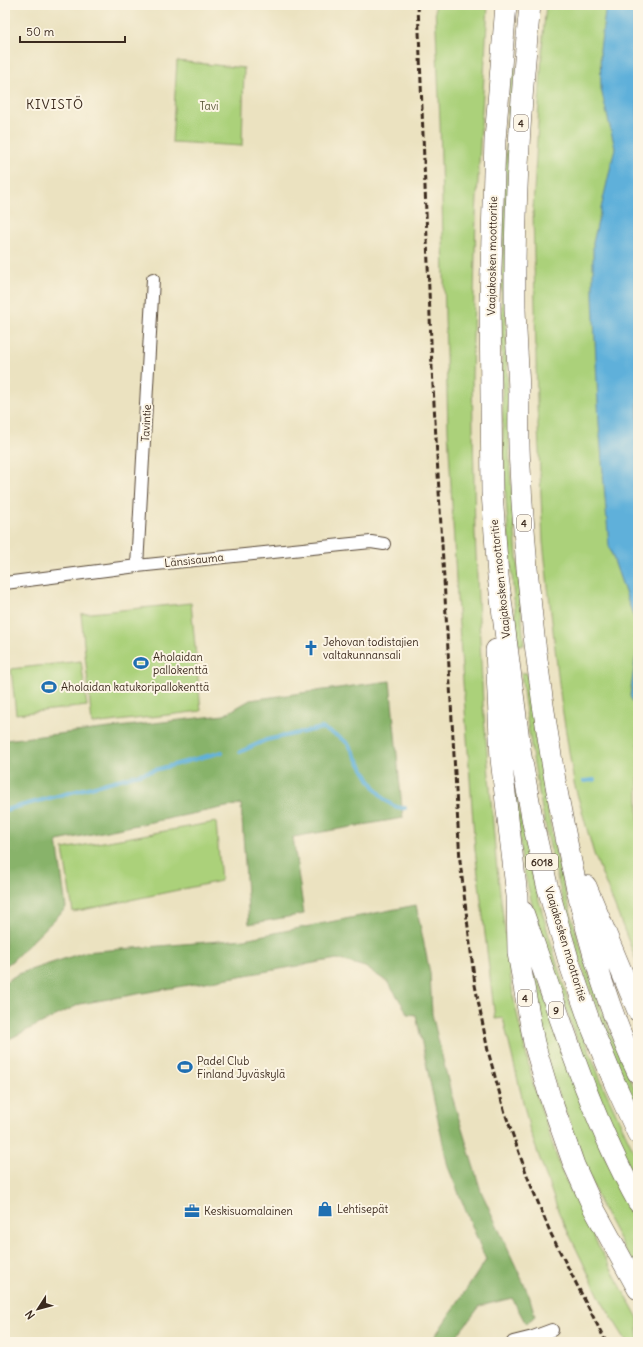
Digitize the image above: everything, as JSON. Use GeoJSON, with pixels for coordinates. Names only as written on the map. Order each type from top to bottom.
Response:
{"type":"FeatureCollection","features":[{"type":"Feature","properties":{"kind":"highway","name":"Vaajakosken moottoritie"},"geometry":{"type":"LineString","coordinates":[[506,5],[495,140],[490,301],[492,492],[498,576],[521,756],[533,823],[547,885],[569,962],[590,1023],[615,1084],[638,1134]]}},
{"type":"Feature","properties":{"kind":"highway","name":"4"},"geometry":{"type":"LineString","coordinates":[[530,5],[524,60],[517,183],[515,308],[520,467],[535,648],[567,846],[596,909],[638,1012]]}},
{"type":"Feature","properties":{"kind":"highway","name":"4"},"geometry":{"type":"LineString","coordinates":[[498,576],[496,666],[501,759],[517,896],[518,953],[525,998],[534,1043],[550,1097],[574,1165],[593,1207],[638,1289]]}},
{"type":"Feature","properties":{"kind":"highway","name":"6018"},"geometry":{"type":"LineString","coordinates":[[567,846],[581,906],[600,970],[619,1026],[638,1072]]}},
{"type":"Feature","properties":{"kind":"highway","name":"9"},"geometry":{"type":"LineString","coordinates":[[517,896],[564,1035],[599,1121],[638,1202]]}},
{"type":"Feature","properties":{"kind":"street","name":"Tavintie"},"geometry":{"type":"LineString","coordinates":[[137,566],[153,279]]}},
{"type":"Feature","properties":{"kind":"street","name":"Länsisauma"},"geometry":{"type":"LineString","coordinates":[[5,583],[137,566],[371,542],[384,544]]}},
{"type":"Feature","properties":{"kind":"street"},"geometry":{"type":"LineString","coordinates":[[513,1342],[533,1338],[552,1330]]}},
{"type":"Feature","properties":{"kind":"green space"},"geometry":{"type":"Polygon","coordinates":[[[435,5],[488,5],[476,215],[472,377],[475,534],[483,704],[496,860],[513,996],[533,1084],[561,1170],[598,1245],[638,1318],[638,1342],[627,1342],[602,1302],[559,1213],[530,1131],[503,1018],[495,1019],[475,849],[457,598],[448,430],[440,122],[435,5]]]}},
{"type":"Feature","properties":{"kind":"green space"},"geometry":{"type":"Polygon","coordinates":[[[546,5],[638,5],[638,965],[594,854],[574,783],[561,701],[543,542],[537,404],[533,209],[546,5]]]}},
{"type":"Feature","properties":{"kind":"green space","name":"Tavi"},"geometry":{"type":"Polygon","coordinates":[[[177,61],[244,68],[242,146],[172,142],[177,61]]]}},
{"type":"Feature","properties":{"kind":"green space"},"geometry":{"type":"Polygon","coordinates":[[[511,66],[516,66],[506,324],[510,469],[524,645],[518,645],[507,511],[502,417],[502,266],[505,166],[511,66]]]}},
{"type":"Feature","properties":{"kind":"green space","name":"Aholaidan pallokenttä"},"geometry":{"type":"Polygon","coordinates":[[[191,603],[201,711],[92,724],[81,614],[191,603]]]}},
{"type":"Feature","properties":{"kind":"green space","name":"Aholaidan katukoripallokenttä"},"geometry":{"type":"Polygon","coordinates":[[[81,661],[87,706],[16,714],[11,669],[81,661]]]}},
{"type":"Feature","properties":{"kind":"green space"},"geometry":{"type":"Polygon","coordinates":[[[521,673],[527,673],[541,776],[554,845],[570,912],[598,1001],[634,1089],[638,1103],[638,1110],[615,1058],[595,1005],[577,951],[562,896],[538,786],[521,673]]]}},
{"type":"Feature","properties":{"kind":"green space"},"geometry":{"type":"Polygon","coordinates":[[[390,681],[403,818],[293,837],[304,914],[249,924],[241,804],[57,841],[66,908],[5,966],[5,740],[224,715],[250,700],[390,681]]]}},
{"type":"Feature","properties":{"kind":"green space"},"geometry":{"type":"Polygon","coordinates":[[[511,758],[515,790],[534,883],[557,964],[567,996],[604,1088],[638,1160],[638,1187],[605,1118],[538,930],[522,861],[511,758]]]}},
{"type":"Feature","properties":{"kind":"green space"},"geometry":{"type":"Polygon","coordinates":[[[216,822],[221,881],[73,912],[63,849],[216,822]]]}},
{"type":"Feature","properties":{"kind":"green space"},"geometry":{"type":"Polygon","coordinates":[[[416,905],[430,973],[432,1014],[451,1093],[481,1191],[529,1295],[535,1316],[526,1324],[512,1298],[480,1306],[452,1342],[431,1342],[486,1260],[448,1167],[416,1015],[408,1014],[389,983],[365,967],[337,959],[80,1004],[5,1041],[5,982],[18,974],[85,952],[244,939],[416,905]]]}},
{"type":"Feature","properties":{"kind":"green space"},"geometry":{"type":"Polygon","coordinates":[[[528,951],[605,1156],[638,1218],[638,1274],[600,1204],[548,1065],[528,951]]]}},
{"type":"Feature","properties":{"kind":"water"},"geometry":{"type":"Polygon","coordinates":[[[606,5],[638,5],[638,630],[609,546],[599,424],[593,298],[593,243],[615,148],[601,89],[600,49],[606,5]]]}},
{"type":"Feature","properties":{"kind":"water"},"geometry":{"type":"Polygon","coordinates":[[[638,640],[638,714],[630,696],[638,640]]]}},
{"type":"Feature","properties":{"kind":"waterway"},"geometry":{"type":"LineString","coordinates":[[240,752],[266,740],[322,728],[339,737],[348,744],[372,784],[387,802],[396,807],[405,808]]}},
{"type":"Feature","properties":{"kind":"waterway"},"geometry":{"type":"LineString","coordinates":[[5,810],[222,752]]}},
{"type":"Feature","properties":{"kind":"waterway"},"geometry":{"type":"LineString","coordinates":[[584,781],[594,780]]}},
{"type":"Feature","properties":{"kind":"railway"},"geometry":{"type":"LineString","coordinates":[[418,5],[432,368],[460,861],[475,985],[488,1051],[505,1113],[528,1178],[551,1234],[606,1342]]}},
{"type":"Feature","properties":{"kind":"place","name":"Jehovan todistajien valtakunnansali"},"geometry":{"type":"Point","coordinates":[311,648]}},
{"type":"Feature","properties":{"kind":"place","name":"Aholaidan pallokenttä"},"geometry":{"type":"Point","coordinates":[141,663]}},
{"type":"Feature","properties":{"kind":"place","name":"Aholaidan katukoripallokenttä"},"geometry":{"type":"Point","coordinates":[49,687]}},
{"type":"Feature","properties":{"kind":"place","name":"Padel Club Finland Jyväskylä"},"geometry":{"type":"Point","coordinates":[185,1067]}},
{"type":"Feature","properties":{"kind":"place","name":"Lehtisepät"},"geometry":{"type":"Point","coordinates":[325,1209]}},
{"type":"Feature","properties":{"kind":"place","name":"Keskisuomalainen"},"geometry":{"type":"Point","coordinates":[192,1211]}},
{"type":"Feature","properties":{"kind":"district","name":"KIVISTÖ"},"geometry":{"type":"Point","coordinates":[55,104]}}]}
